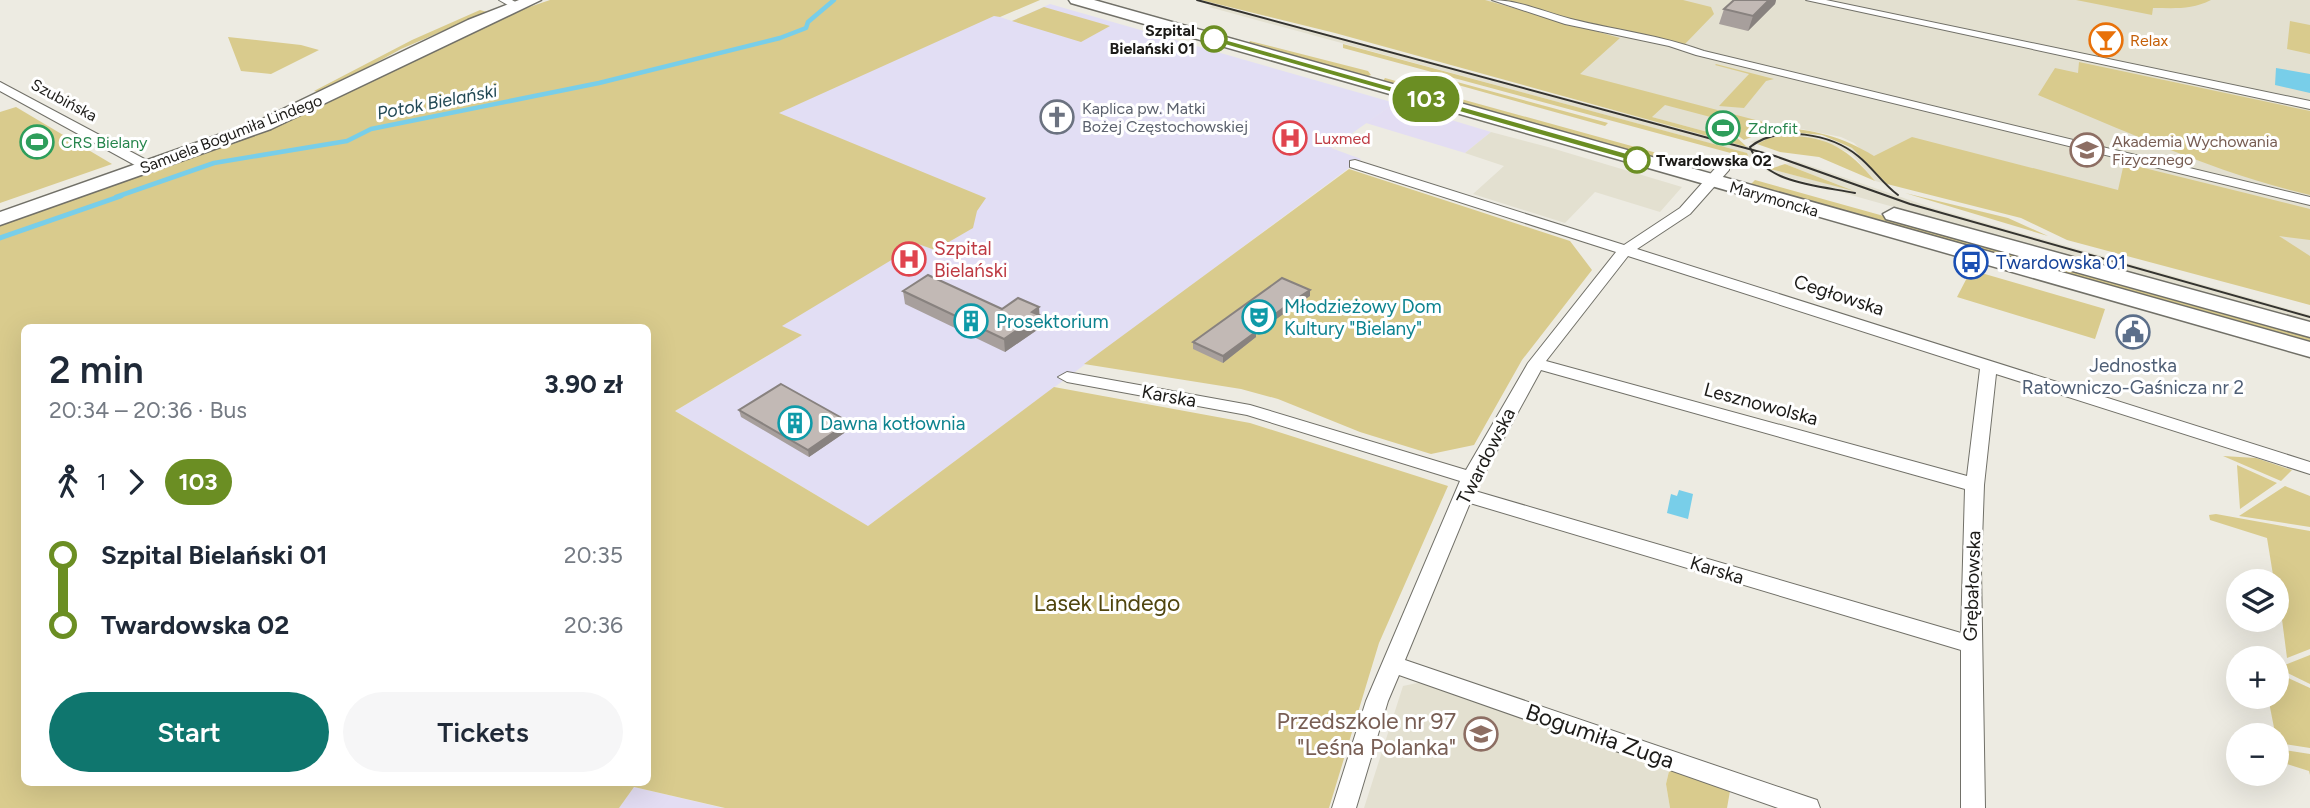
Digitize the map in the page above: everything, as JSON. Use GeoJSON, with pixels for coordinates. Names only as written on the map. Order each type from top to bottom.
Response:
{"type":"FeatureCollection","features":[{"type":"Feature","properties":{"kind":"main road","name":"Marymoncka"},"geometry":{"type":"LineString","coordinates":[[1077,0],[1180,29],[1237,36]]}},
{"type":"Feature","properties":{"kind":"main road","name":"Marymoncka"},"geometry":{"type":"LineString","coordinates":[[1125,0],[1377,78],[1717,174],[2310,350]]}},
{"type":"Feature","properties":{"kind":"main road","name":"Samuela Bogumiła Lindego"},"geometry":{"type":"LineString","coordinates":[[0,219],[300,110],[518,2]]}},
{"type":"Feature","properties":{"kind":"main road","name":"Marymoncka"},"geometry":{"type":"LineString","coordinates":[[1717,174],[2310,330]]}},
{"type":"Feature","properties":{"kind":"street"},"geometry":{"type":"LineString","coordinates":[[1497,0],[1569,22],[1672,43],[1700,53],[2310,201]]}},
{"type":"Feature","properties":{"kind":"street"},"geometry":{"type":"LineString","coordinates":[[1811,0],[2310,105]]}},
{"type":"Feature","properties":{"kind":"street","name":"Szubińska"},"geometry":{"type":"LineString","coordinates":[[0,86],[148,166]]}},
{"type":"Feature","properties":{"kind":"street","name":"Cegłowska"},"geometry":{"type":"LineString","coordinates":[[1355,164],[2310,468]]}},
{"type":"Feature","properties":{"kind":"street","name":"Twardowska"},"geometry":{"type":"LineString","coordinates":[[1344,808],[1377,701],[1468,486],[1536,363],[1627,249],[1685,211],[1717,174]]}},
{"type":"Feature","properties":{"kind":"street","name":"Lesznowolska"},"geometry":{"type":"LineString","coordinates":[[1536,363],[1975,485]]}},
{"type":"Feature","properties":{"kind":"street","name":"Grębałowska"},"geometry":{"type":"LineString","coordinates":[[1973,808],[1970,644],[1975,485],[1989,365]]}},
{"type":"Feature","properties":{"kind":"street","name":"Karska"},"geometry":{"type":"LineString","coordinates":[[1067,377],[1250,410],[1468,486],[1970,644]]}},
{"type":"Feature","properties":{"kind":"street","name":"Bogumiła Zuga"},"geometry":{"type":"LineString","coordinates":[[1392,664],[1808,808]]}},
{"type":"Feature","properties":{"kind":"shaded area","name":"Akademia Wychowania Fizycznego"},"geometry":{"type":"Polygon","coordinates":[[[1215,0],[2310,0],[2310,293],[1896,183],[1854,143],[1841,137],[1792,127],[1730,138],[1215,0]]]}},
{"type":"Feature","properties":{"kind":"shaded area","name":"Szpital Bielański"},"geometry":{"type":"Polygon","coordinates":[[[1050,4],[1395,103],[1331,148],[1361,159],[868,526],[675,411],[769,355],[778,113],[994,15],[1012,21],[1050,4]]]}},
{"type":"Feature","properties":{"kind":"shaded area"},"geometry":{"type":"Polygon","coordinates":[[[1215,4],[1746,146],[1755,146],[1754,149],[1773,154],[1749,158],[1746,153],[1209,7],[1215,4]]]}},
{"type":"Feature","properties":{"kind":"shaded area"},"geometry":{"type":"Polygon","coordinates":[[[1395,103],[1491,132],[1465,153],[1366,123],[1395,103]]]}},
{"type":"Feature","properties":{"kind":"shaded area"},"geometry":{"type":"Polygon","coordinates":[[[1491,132],[1682,187],[1660,212],[1595,192],[1565,223],[1473,194],[1504,166],[1465,153],[1491,132]]]}},
{"type":"Feature","properties":{"kind":"shaded area"},"geometry":{"type":"Polygon","coordinates":[[[1777,133],[1810,135],[1852,148],[1887,184],[1875,181],[1852,154],[1820,140],[1784,136],[1769,138],[1757,144],[1749,142],[1777,133]]]}},
{"type":"Feature","properties":{"kind":"shaded area"},"geometry":{"type":"Polygon","coordinates":[[[1796,161],[1933,208],[2310,315],[2310,324],[1766,171],[1770,169],[1849,189],[1785,164],[1796,161]]]}},
{"type":"Feature","properties":{"kind":"shaded area","name":"Przedszkole nr 97 \"Leśna Polanka\""},"geometry":{"type":"Polygon","coordinates":[[[1422,682],[1670,767],[1666,784],[1670,808],[1364,808],[1403,686],[1422,682]]]}},
{"type":"Feature","properties":{"kind":"shaded area"},"geometry":{"type":"Polygon","coordinates":[[[634,787],[723,808],[619,808],[634,787]]]}},
{"type":"Feature","properties":{"kind":"green space","name":"Lasek Lindego"},"geometry":{"type":"Polygon","coordinates":[[[550,0],[1040,0],[1000,17],[994,16],[779,113],[986,198],[977,211],[973,228],[935,250],[918,244],[782,326],[802,335],[675,411],[868,526],[1054,387],[1250,423],[1448,486],[1379,643],[1329,808],[725,808],[634,787],[619,808],[0,808],[0,223],[233,140],[503,16],[550,0]]]}},
{"type":"Feature","properties":{"kind":"green space"},"geometry":{"type":"Polygon","coordinates":[[[1201,0],[1485,0],[1620,38],[1580,74],[1767,123],[1766,128],[1822,134],[1874,156],[1912,137],[2118,190],[2124,163],[2310,209],[2310,240],[2279,236],[2310,256],[2310,305],[2067,240],[2021,218],[1887,184],[1852,148],[1822,135],[1779,131],[1761,133],[1744,140],[1737,135],[1740,133],[1732,131],[1737,124],[1665,105],[1652,117],[1730,138],[1735,136],[1747,147],[1335,33],[1201,0]]]}},
{"type":"Feature","properties":{"kind":"green space"},"geometry":{"type":"Polygon","coordinates":[[[1506,0],[1683,0],[1711,7],[1714,14],[1685,44],[1567,18],[1506,0]]]}},
{"type":"Feature","properties":{"kind":"green space"},"geometry":{"type":"Polygon","coordinates":[[[2076,0],[2211,0],[2190,7],[2153,8],[2152,15],[2076,0]]]}},
{"type":"Feature","properties":{"kind":"green space"},"geometry":{"type":"Polygon","coordinates":[[[1044,7],[1110,26],[1081,42],[1012,21],[1044,7]]]}},
{"type":"Feature","properties":{"kind":"green space"},"geometry":{"type":"Polygon","coordinates":[[[480,10],[487,12],[401,49],[321,93],[314,91],[412,40],[480,10]]]}},
{"type":"Feature","properties":{"kind":"green space"},"geometry":{"type":"Polygon","coordinates":[[[2290,21],[2310,25],[2310,54],[2287,49],[2290,21]]]}},
{"type":"Feature","properties":{"kind":"green space"},"geometry":{"type":"Polygon","coordinates":[[[228,37],[301,45],[319,50],[271,74],[241,71],[228,37]]]}},
{"type":"Feature","properties":{"kind":"green space"},"geometry":{"type":"Polygon","coordinates":[[[1250,41],[1368,71],[1371,75],[1366,77],[1248,44],[1250,41]]]}},
{"type":"Feature","properties":{"kind":"green space"},"geometry":{"type":"Polygon","coordinates":[[[1343,44],[1747,153],[1749,158],[1343,48],[1343,44]]]}},
{"type":"Feature","properties":{"kind":"green space"},"geometry":{"type":"Polygon","coordinates":[[[2079,62],[2310,111],[2310,195],[2206,163],[2038,95],[2055,68],[2078,73],[2079,62]]]}},
{"type":"Feature","properties":{"kind":"green space"},"geometry":{"type":"Polygon","coordinates":[[[1715,65],[1774,79],[1766,81],[1744,108],[1719,106],[1749,74],[1715,65]]]}},
{"type":"Feature","properties":{"kind":"green space"},"geometry":{"type":"Polygon","coordinates":[[[1435,76],[1608,123],[1605,126],[1433,78],[1435,76]]]}},
{"type":"Feature","properties":{"kind":"green space"},"geometry":{"type":"Polygon","coordinates":[[[1385,78],[1693,163],[1702,170],[1382,82],[1385,78]]]}},
{"type":"Feature","properties":{"kind":"green space","name":"CRS Bielany"},"geometry":{"type":"Polygon","coordinates":[[[16,107],[112,164],[0,203],[0,112],[16,107]]]}},
{"type":"Feature","properties":{"kind":"green space"},"geometry":{"type":"Polygon","coordinates":[[[1769,138],[1812,138],[1836,146],[1856,160],[1875,181],[1819,157],[1780,152],[1757,144],[1769,138]]]}},
{"type":"Feature","properties":{"kind":"green space"},"geometry":{"type":"Polygon","coordinates":[[[1785,164],[1854,191],[1770,169],[1785,164]]]}},
{"type":"Feature","properties":{"kind":"green space"},"geometry":{"type":"Polygon","coordinates":[[[1349,169],[1570,241],[1592,270],[1522,360],[1474,445],[1431,454],[1360,432],[1278,399],[1241,389],[1084,364],[1349,169]]]}},
{"type":"Feature","properties":{"kind":"green space"},"geometry":{"type":"Polygon","coordinates":[[[1755,180],[2310,335],[2310,345],[1748,187],[1755,180]]]}},
{"type":"Feature","properties":{"kind":"green space"},"geometry":{"type":"Polygon","coordinates":[[[1905,193],[2008,218],[2048,236],[1905,193]]]}},
{"type":"Feature","properties":{"kind":"green space"},"geometry":{"type":"Polygon","coordinates":[[[1971,270],[2105,309],[2095,339],[1957,297],[1971,270]]]}},
{"type":"Feature","properties":{"kind":"green space"},"geometry":{"type":"Polygon","coordinates":[[[2223,456],[2256,458],[2292,470],[2281,481],[2223,456]]]}},
{"type":"Feature","properties":{"kind":"green space"},"geometry":{"type":"Polygon","coordinates":[[[2237,465],[2277,483],[2240,509],[2237,465]]]}},
{"type":"Feature","properties":{"kind":"green space"},"geometry":{"type":"Polygon","coordinates":[[[2285,486],[2310,496],[2310,527],[2239,516],[2285,486]]]}},
{"type":"Feature","properties":{"kind":"green space"},"geometry":{"type":"Polygon","coordinates":[[[2209,515],[2310,531],[2310,649],[2289,657],[2289,646],[2285,646],[2284,632],[2289,632],[2289,569],[2272,569],[2267,538],[2210,520],[2209,515]]]}},
{"type":"Feature","properties":{"kind":"green space"},"geometry":{"type":"Polygon","coordinates":[[[2310,655],[2310,684],[2289,674],[2289,663],[2310,655]]]}},
{"type":"Feature","properties":{"kind":"green space"},"geometry":{"type":"Polygon","coordinates":[[[2289,678],[2310,688],[2310,748],[2289,745],[2289,723],[2273,723],[2270,709],[2289,709],[2289,678]]]}},
{"type":"Feature","properties":{"kind":"green space"},"geometry":{"type":"Polygon","coordinates":[[[2289,751],[2310,754],[2310,775],[2309,771],[2289,765],[2289,751]]]}},
{"type":"Feature","properties":{"kind":"green space"},"geometry":{"type":"Polygon","coordinates":[[[1670,767],[1730,791],[1727,808],[1670,808],[1666,784],[1670,767]]]}},
{"type":"Feature","properties":{"kind":"water"},"geometry":{"type":"Polygon","coordinates":[[[2276,68],[2310,74],[2310,93],[2275,85],[2276,68]]]}},
{"type":"Feature","properties":{"kind":"water"},"geometry":{"type":"Polygon","coordinates":[[[1679,490],[1693,494],[1688,519],[1667,513],[1671,494],[1677,496],[1679,490]]]}},
{"type":"Feature","properties":{"kind":"building"},"geometry":{"type":"Polygon","coordinates":[[[1734,0],[1769,0],[1753,16],[1724,9],[1734,0]]]}},
{"type":"Feature","properties":{"kind":"building"},"geometry":{"type":"Polygon","coordinates":[[[928,275],[1002,309],[1018,298],[1039,307],[1032,312],[1039,315],[1004,339],[903,291],[928,275]]]}},
{"type":"Feature","properties":{"kind":"building","name":"Młodzieżowy Dom Kultury \"Bielany\""},"geometry":{"type":"Polygon","coordinates":[[[1282,278],[1310,290],[1223,356],[1193,342],[1282,278]]]}},
{"type":"Feature","properties":{"kind":"building","name":"Dawna kotłownia"},"geometry":{"type":"Polygon","coordinates":[[[781,384],[849,422],[808,450],[739,410],[781,384]]]}},
{"type":"Feature","properties":{"kind":"waterway","name":"Potok Bielański"},"geometry":{"type":"LineString","coordinates":[[116,197],[214,163],[347,141],[371,129],[599,83],[780,38],[806,28],[808,22],[834,0]]}},
{"type":"Feature","properties":{"kind":"waterway","name":"Potok Bielański"},"geometry":{"type":"LineString","coordinates":[[0,238],[121,196]]}},
{"type":"Feature","properties":{"kind":"tram line"},"geometry":{"type":"LineString","coordinates":[[1197,0],[1752,150]]}},
{"type":"Feature","properties":{"kind":"tram line"},"geometry":{"type":"LineString","coordinates":[[1752,150],[1750,147],[1762,140],[1775,136],[1790,134],[1820,137],[1847,148],[1858,156],[1898,195]]}},
{"type":"Feature","properties":{"kind":"tram line"},"geometry":{"type":"LineString","coordinates":[[1752,150],[1910,204],[2310,317]]}},
{"type":"Feature","properties":{"kind":"tram line"},"geometry":{"type":"LineString","coordinates":[[1752,150],[1757,159],[1780,176],[1855,193]]}},
{"type":"Feature","properties":{"kind":"bus line","name":"103"},"geometry":{"type":"LineString","coordinates":[[1214,39],[1637,160]]}},
{"type":"Feature","properties":{"kind":"place","name":"Szpital Bielański 01"},"geometry":{"type":"Point","coordinates":[1214,39]}},
{"type":"Feature","properties":{"kind":"place","name":"Relax"},"geometry":{"type":"Point","coordinates":[2106,40]}},
{"type":"Feature","properties":{"kind":"place","name":"Kaplica pw. Matki Bożej Częstochowskiej"},"geometry":{"type":"Point","coordinates":[1057,117]}},
{"type":"Feature","properties":{"kind":"place","name":"Zdrofit"},"geometry":{"type":"Point","coordinates":[1723,128]}},
{"type":"Feature","properties":{"kind":"place","name":"Luxmed"},"geometry":{"type":"Point","coordinates":[1290,138]}},
{"type":"Feature","properties":{"kind":"place","name":"CRS Bielany"},"geometry":{"type":"Point","coordinates":[37,142]}},
{"type":"Feature","properties":{"kind":"place","name":"Akademia Wychowania Fizycznego"},"geometry":{"type":"Point","coordinates":[2087,150]}},
{"type":"Feature","properties":{"kind":"place","name":"Twardowska 02"},"geometry":{"type":"Point","coordinates":[1637,160]}},
{"type":"Feature","properties":{"kind":"place","name":"Szpital Bielański"},"geometry":{"type":"Point","coordinates":[909,259]}},
{"type":"Feature","properties":{"kind":"place","name":"Twardowska 01"},"geometry":{"type":"Point","coordinates":[1971,262]}},
{"type":"Feature","properties":{"kind":"place","name":"Młodzieżowy Dom Kultury \"Bielany\""},"geometry":{"type":"Point","coordinates":[1259,317]}},
{"type":"Feature","properties":{"kind":"place","name":"Prosektorium"},"geometry":{"type":"Point","coordinates":[971,321]}},
{"type":"Feature","properties":{"kind":"place","name":"Jednostka Ratowniczo-Gaśnicza nr 2"},"geometry":{"type":"Point","coordinates":[2133,332]}},
{"type":"Feature","properties":{"kind":"place","name":"Dawna kotłownia"},"geometry":{"type":"Point","coordinates":[795,423]}},
{"type":"Feature","properties":{"kind":"place","name":"Przedszkole nr 97 \"Leśna Polanka\""},"geometry":{"type":"Point","coordinates":[1481,734]}}]}
